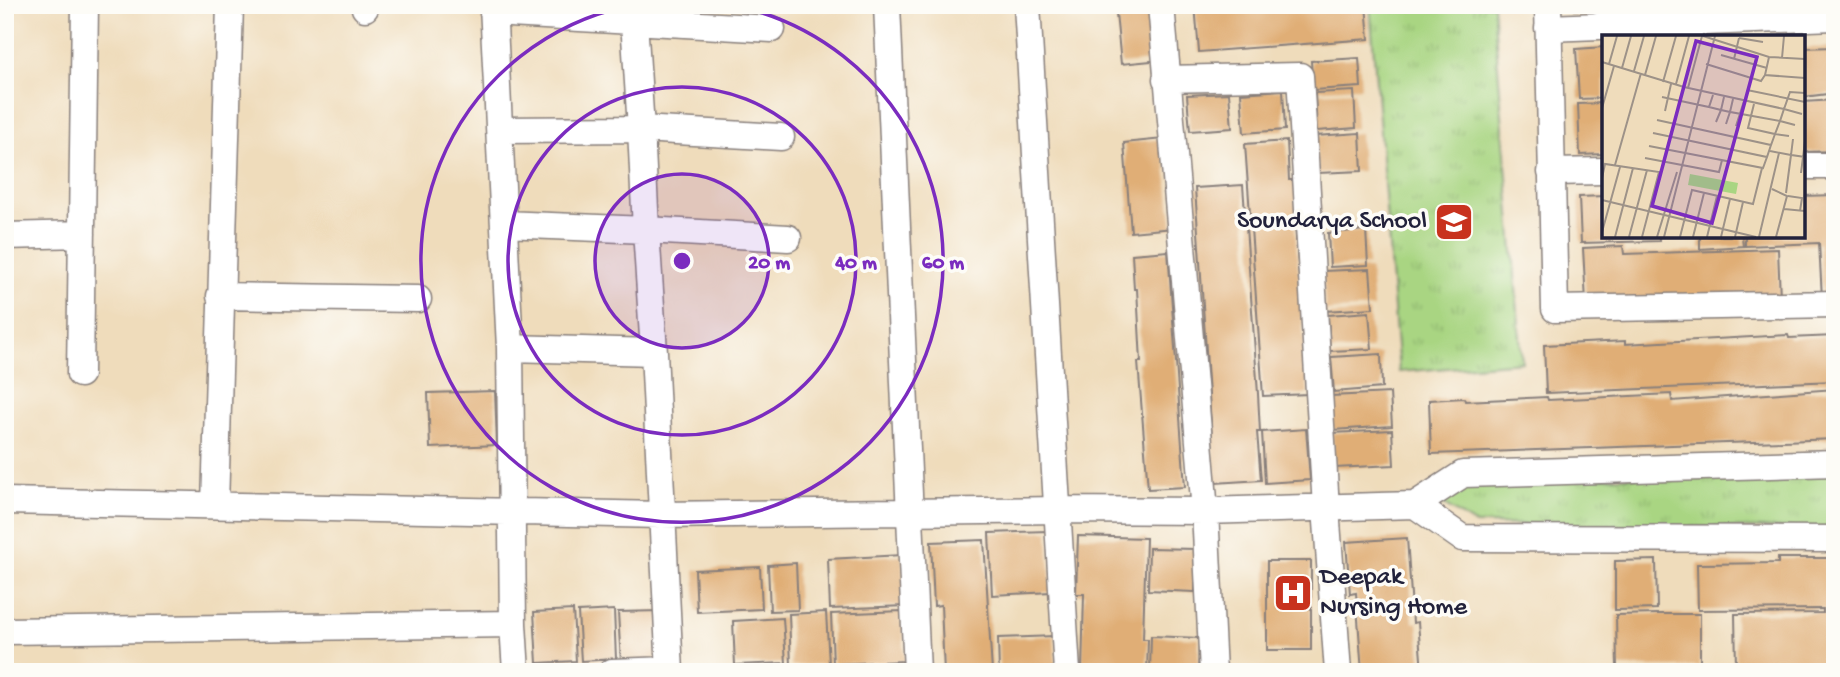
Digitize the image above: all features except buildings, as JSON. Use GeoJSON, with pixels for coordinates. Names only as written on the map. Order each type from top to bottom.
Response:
{"type":"FeatureCollection","features":[{"type":"Feature","properties":{"kind":"street"},"geometry":{"type":"LineString","coordinates":[[80,374],[85,5]]}},
{"type":"Feature","properties":{"kind":"street"},"geometry":{"type":"LineString","coordinates":[[215,505],[230,5]]}},
{"type":"Feature","properties":{"kind":"street"},"geometry":{"type":"LineString","coordinates":[[887,5],[917,672]]}},
{"type":"Feature","properties":{"kind":"street"},"geometry":{"type":"LineString","coordinates":[[1027,5],[1067,672]]}},
{"type":"Feature","properties":{"kind":"street"},"geometry":{"type":"LineString","coordinates":[[1161,5],[1205,511],[1213,672]]}},
{"type":"Feature","properties":{"kind":"street"},"geometry":{"type":"LineString","coordinates":[[516,672],[513,624],[510,348],[493,9],[634,13],[772,29]]}},
{"type":"Feature","properties":{"kind":"street"},"geometry":{"type":"LineString","coordinates":[[612,672],[670,671],[634,13]]}},
{"type":"Feature","properties":{"kind":"street"},"geometry":{"type":"LineString","coordinates":[[1835,17],[1548,16],[1555,309],[1835,304]]}},
{"type":"Feature","properties":{"kind":"street"},"geometry":{"type":"LineString","coordinates":[[1166,79],[1300,76],[1326,508],[1339,672]]}},
{"type":"Feature","properties":{"kind":"street"},"geometry":{"type":"LineString","coordinates":[[501,130],[641,129],[781,137]]}},
{"type":"Feature","properties":{"kind":"street"},"geometry":{"type":"LineString","coordinates":[[1805,166],[1835,166]]}},
{"type":"Feature","properties":{"kind":"street"},"geometry":{"type":"LineString","coordinates":[[1551,172],[1602,171]]}},
{"type":"Feature","properties":{"kind":"street"},"geometry":{"type":"LineString","coordinates":[[504,224],[788,238]]}},
{"type":"Feature","properties":{"kind":"street"},"geometry":{"type":"LineString","coordinates":[[5,236],[82,234]]}},
{"type":"Feature","properties":{"kind":"street"},"geometry":{"type":"LineString","coordinates":[[220,296],[418,299]]}},
{"type":"Feature","properties":{"kind":"street"},"geometry":{"type":"LineString","coordinates":[[510,348],[654,352]]}},
{"type":"Feature","properties":{"kind":"street"},"geometry":{"type":"LineString","coordinates":[[5,500],[661,515],[1205,511],[1415,505],[1463,474],[1835,463]]}},
{"type":"Feature","properties":{"kind":"street"},"geometry":{"type":"LineString","coordinates":[[1415,505],[1462,538],[1835,539]]}},
{"type":"Feature","properties":{"kind":"street"},"geometry":{"type":"LineString","coordinates":[[5,631],[513,624]]}},
{"type":"Feature","properties":{"kind":"green space","name":"Soundarya School"},"geometry":{"type":"Polygon","coordinates":[[[1370,5],[1493,5],[1522,362],[1399,372],[1370,5]]]}},
{"type":"Feature","properties":{"kind":"green space"},"geometry":{"type":"Polygon","coordinates":[[[1835,471],[1835,529],[1474,524],[1441,503],[1476,481],[1835,471]]]}},
{"type":"Feature","properties":{"kind":"place","name":"Soundarya School"},"geometry":{"type":"Point","coordinates":[1454,222]}},
{"type":"Feature","properties":{"kind":"place","name":"Deepak Nursing Home"},"geometry":{"type":"Point","coordinates":[1293,593]}}]}
